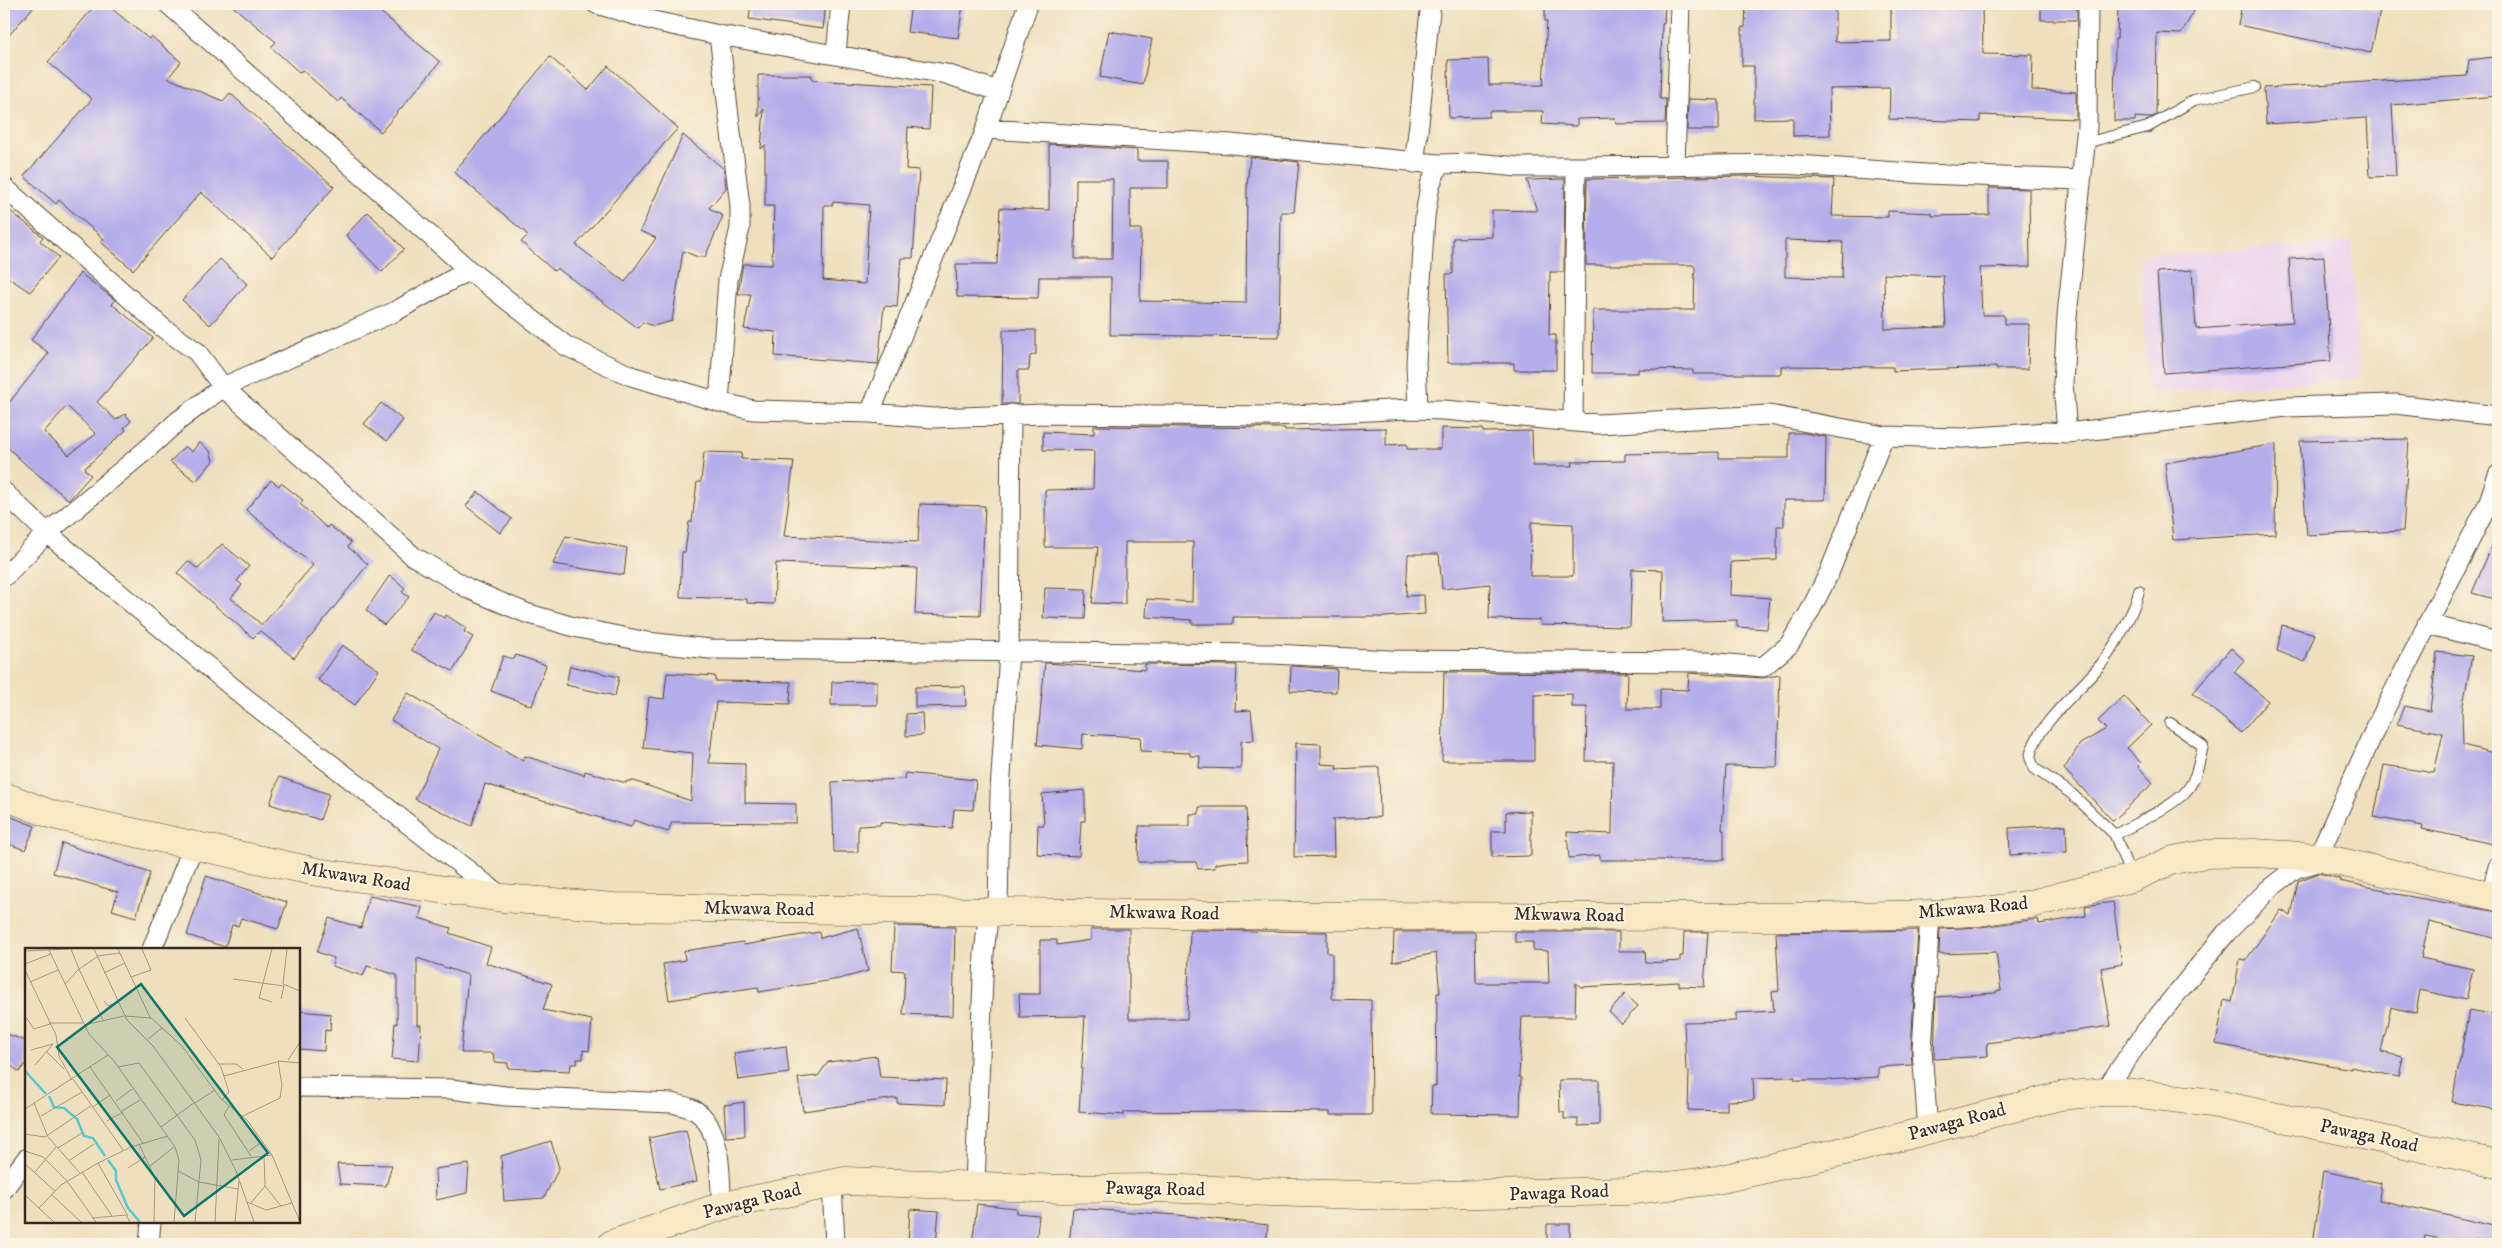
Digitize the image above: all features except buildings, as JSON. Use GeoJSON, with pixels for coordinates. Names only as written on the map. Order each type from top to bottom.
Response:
{"type":"FeatureCollection","features":[{"type":"Feature","properties":{"kind":"street"},"geometry":{"type":"LineString","coordinates":[[168,4],[469,270],[566,346],[631,376],[719,402],[754,410],[870,413],[933,418],[1011,414],[1272,416],[1418,409],[1598,424],[1769,415],[1884,436],[1964,438],[2067,432],[2305,406],[2394,404],[2498,416]]}},
{"type":"Feature","properties":{"kind":"street"},"geometry":{"type":"LineString","coordinates":[[596,4],[658,22],[719,35],[836,53],[946,74],[998,91]]}},
{"type":"Feature","properties":{"kind":"street"},"geometry":{"type":"LineString","coordinates":[[836,53],[841,4]]}},
{"type":"Feature","properties":{"kind":"street"},"geometry":{"type":"LineString","coordinates":[[870,413],[986,128],[1028,4]]}},
{"type":"Feature","properties":{"kind":"street"},"geometry":{"type":"LineString","coordinates":[[1414,163],[1421,117],[1422,83],[1431,4]]}},
{"type":"Feature","properties":{"kind":"street"},"geometry":{"type":"LineString","coordinates":[[1675,165],[1680,4]]}},
{"type":"Feature","properties":{"kind":"street"},"geometry":{"type":"LineString","coordinates":[[2067,432],[2063,383],[2087,126],[2088,4]]}},
{"type":"Feature","properties":{"kind":"street"},"geometry":{"type":"LineString","coordinates":[[719,35],[740,206],[740,228],[728,280],[719,402]]}},
{"type":"Feature","properties":{"kind":"street"},"geometry":{"type":"LineString","coordinates":[[986,128],[1231,144],[1414,163],[1476,163],[1576,167],[1783,164],[1926,174],[2081,180]]}},
{"type":"Feature","properties":{"kind":"street"},"geometry":{"type":"LineString","coordinates":[[1418,409],[1416,363],[1425,216],[1430,185],[1440,164]]}},
{"type":"Feature","properties":{"kind":"street"},"geometry":{"type":"LineString","coordinates":[[1573,421],[1576,167]]}},
{"type":"Feature","properties":{"kind":"street"},"geometry":{"type":"LineString","coordinates":[[4,187],[163,328],[197,352],[223,387],[413,556],[469,589],[526,613],[647,642],[710,649],[1274,654],[1390,660],[1707,662],[1763,667],[1789,645],[1809,613],[1829,573],[1884,436]]}},
{"type":"Feature","properties":{"kind":"street"},"geometry":{"type":"LineString","coordinates":[[4,577],[47,532],[145,452],[178,421],[223,387],[394,312],[469,270]]}},
{"type":"Feature","properties":{"kind":"street"},"geometry":{"type":"LineString","coordinates":[[975,1185],[984,953],[994,911],[1009,652],[1011,414]]}},
{"type":"Feature","properties":{"kind":"street"},"geometry":{"type":"LineString","coordinates":[[2104,1092],[2146,1031],[2226,933],[2269,889],[2296,868],[2322,859],[2376,727],[2488,504],[2498,476]]}},
{"type":"Feature","properties":{"kind":"street"},"geometry":{"type":"LineString","coordinates":[[4,492],[47,532],[236,690],[503,898]]}},
{"type":"Feature","properties":{"kind":"street"},"geometry":{"type":"LineString","coordinates":[[2427,624],[2498,642]]}},
{"type":"Feature","properties":{"kind":"street","name":"Mkwawa Road"},"geometry":{"type":"LineString","coordinates":[[4,796],[53,815],[193,847],[318,872],[503,898],[614,907],[1326,916],[1778,918],[1930,914],[1979,912],[2031,904],[2132,878],[2173,860],[2206,854],[2254,853],[2322,859],[2495,896]]}},
{"type":"Feature","properties":{"kind":"street"},"geometry":{"type":"LineString","coordinates":[[152,948],[193,847]]}},
{"type":"Feature","properties":{"kind":"street"},"geometry":{"type":"LineString","coordinates":[[2495,896],[2498,867]]}},
{"type":"Feature","properties":{"kind":"street"},"geometry":{"type":"LineString","coordinates":[[1928,1130],[1922,1050],[1930,914]]}},
{"type":"Feature","properties":{"kind":"street"},"geometry":{"type":"LineString","coordinates":[[300,1087],[451,1089],[544,1098],[672,1103],[690,1108],[707,1122],[716,1145],[722,1206]]}},
{"type":"Feature","properties":{"kind":"street","name":"Pawaga Road"},"geometry":{"type":"LineString","coordinates":[[612,1244],[722,1206],[832,1183],[852,1181],[1062,1189],[1209,1190],[1389,1196],[1627,1191],[1718,1180],[1928,1130],[2060,1096],[2104,1092],[2125,1092],[2212,1102],[2498,1164]]}},
{"type":"Feature","properties":{"kind":"street"},"geometry":{"type":"LineString","coordinates":[[4,1188],[25,1160]]}},
{"type":"Feature","properties":{"kind":"street"},"geometry":{"type":"LineString","coordinates":[[832,1183],[835,1244]]}},
{"type":"Feature","properties":{"kind":"street"},"geometry":{"type":"LineString","coordinates":[[149,1244],[151,1223]]}},
{"type":"Feature","properties":{"kind":"lane"},"geometry":{"type":"LineString","coordinates":[[2085,143],[2148,127],[2194,100],[2255,87]]}},
{"type":"Feature","properties":{"kind":"lane"},"geometry":{"type":"LineString","coordinates":[[2132,878],[2115,835],[2072,794],[2034,768],[2030,757],[2037,737],[2102,663],[2121,634],[2134,608],[2139,590]]}},
{"type":"Feature","properties":{"kind":"lane"},"geometry":{"type":"LineString","coordinates":[[2115,835],[2186,791],[2196,774],[2203,746],[2170,723]]}},
{"type":"Feature","properties":{"kind":"shaded area"},"geometry":{"type":"Polygon","coordinates":[[[2352,242],[2360,379],[2148,393],[2140,256],[2352,242]]]}}]}
